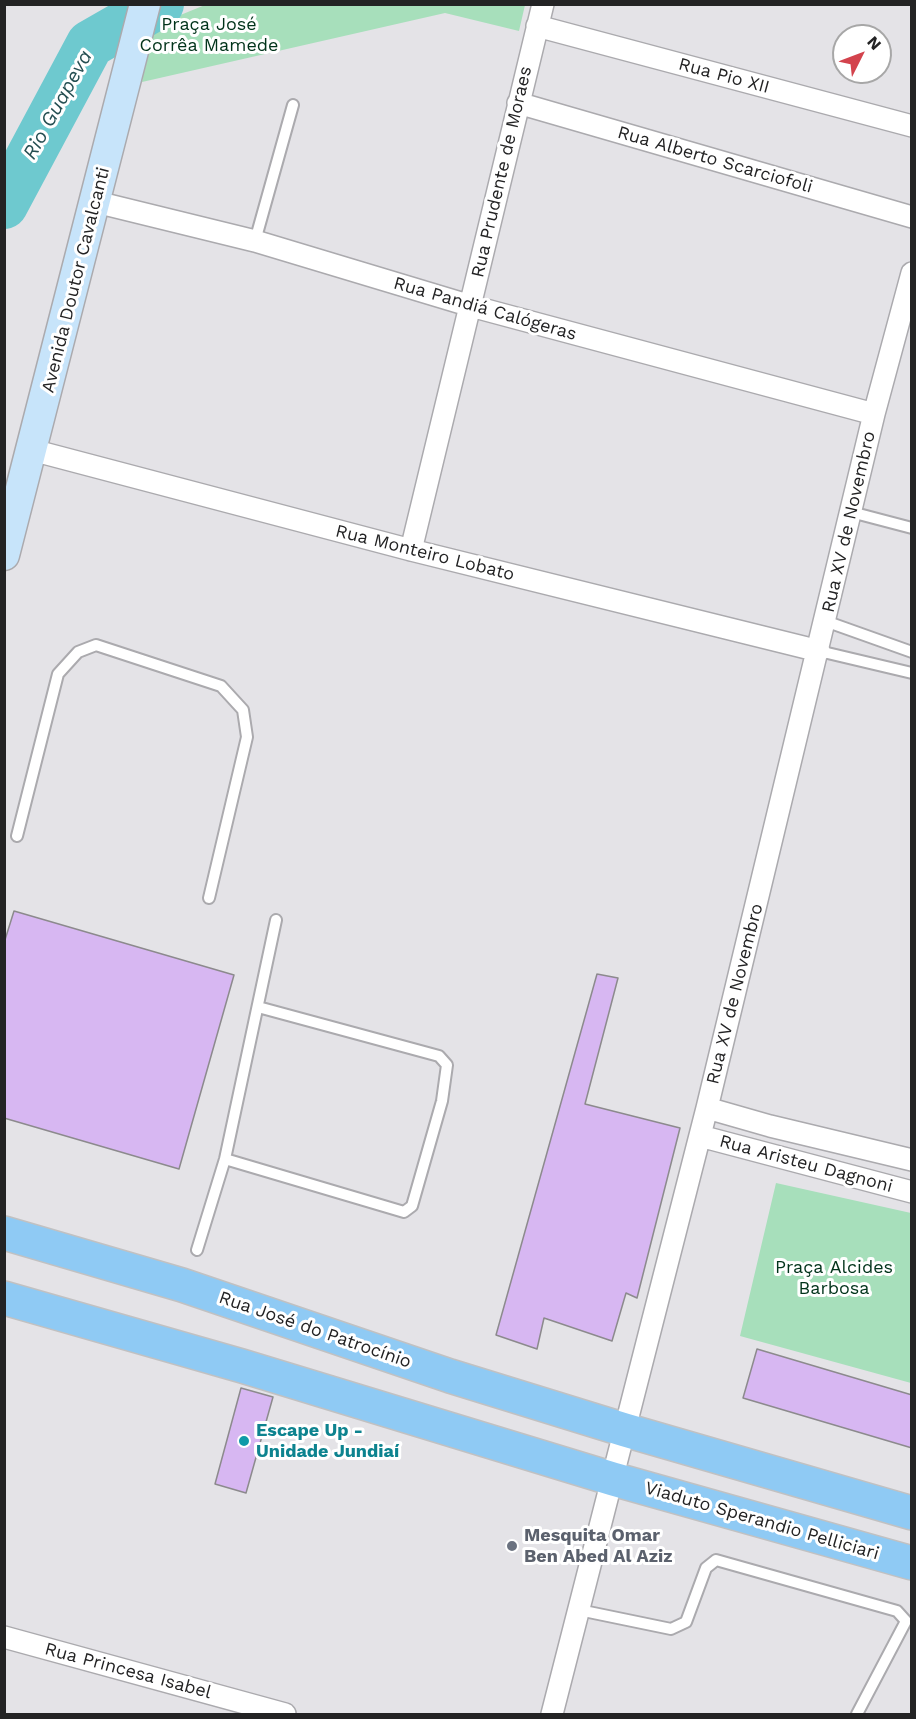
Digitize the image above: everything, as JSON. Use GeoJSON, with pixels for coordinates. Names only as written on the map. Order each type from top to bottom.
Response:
{"type":"FeatureCollection","features":[{"type":"Feature","properties":{"kind":"main road","name":"Avenida Doutor Cavalcanti"},"geometry":{"type":"LineString","coordinates":[[4,555],[145,4]]}},
{"type":"Feature","properties":{"kind":"main road","name":"Rua José do Patrocínio"},"geometry":{"type":"LineString","coordinates":[[4,1233],[182,1285],[450,1376],[625,1430]]}},
{"type":"Feature","properties":{"kind":"main road"},"geometry":{"type":"LineString","coordinates":[[4,1298],[242,1366],[613,1479]]}},
{"type":"Feature","properties":{"kind":"main road"},"geometry":{"type":"LineString","coordinates":[[625,1430],[912,1513]]}},
{"type":"Feature","properties":{"kind":"main road","name":"Viaduto Sperandio Pelliciari"},"geometry":{"type":"LineString","coordinates":[[613,1479],[912,1563]]}},
{"type":"Feature","properties":{"kind":"street","name":"Rua Prudente de Moraes"},"geometry":{"type":"LineString","coordinates":[[411,550],[543,4]]}},
{"type":"Feature","properties":{"kind":"street","name":"Rua Pio XII"},"geometry":{"type":"LineString","coordinates":[[537,26],[912,126]]}},
{"type":"Feature","properties":{"kind":"street","name":"Rua Alberto Scarciofoli"},"geometry":{"type":"LineString","coordinates":[[518,103],[912,217]]}},
{"type":"Feature","properties":{"kind":"street","name":"Rua Pandiá Calógeras"},"geometry":{"type":"LineString","coordinates":[[96,202],[255,241],[471,306],[874,414]]}},
{"type":"Feature","properties":{"kind":"street","name":"Rua XV de Novembro"},"geometry":{"type":"LineString","coordinates":[[552,1714],[707,1108],[819,651],[874,414],[912,273]]}},
{"type":"Feature","properties":{"kind":"street","name":"Rua Monteiro Lobato"},"geometry":{"type":"LineString","coordinates":[[32,450],[411,550],[819,651]]}},
{"type":"Feature","properties":{"kind":"street","name":"Rua Aristeu Dagnoni"},"geometry":{"type":"LineString","coordinates":[[707,1108],[770,1126],[912,1160]]}},
{"type":"Feature","properties":{"kind":"street","name":"Rua Aristeu Dagnoni"},"geometry":{"type":"LineString","coordinates":[[700,1136],[912,1192]]}},
{"type":"Feature","properties":{"kind":"street","name":"Rua Princesa Isabel"},"geometry":{"type":"LineString","coordinates":[[4,1637],[285,1714]]}},
{"type":"Feature","properties":{"kind":"lane"},"geometry":{"type":"LineString","coordinates":[[255,241],[293,105]]}},
{"type":"Feature","properties":{"kind":"lane"},"geometry":{"type":"LineString","coordinates":[[851,512],[912,528]]}},
{"type":"Feature","properties":{"kind":"lane"},"geometry":{"type":"LineString","coordinates":[[825,621],[912,652]]}},
{"type":"Feature","properties":{"kind":"lane"},"geometry":{"type":"LineString","coordinates":[[17,836],[58,674],[78,652],[96,645],[221,686],[243,710],[247,737],[209,898]]}},
{"type":"Feature","properties":{"kind":"lane"},"geometry":{"type":"LineString","coordinates":[[819,651],[912,674]]}},
{"type":"Feature","properties":{"kind":"lane"},"geometry":{"type":"LineString","coordinates":[[197,1250],[225,1159],[276,920]]}},
{"type":"Feature","properties":{"kind":"lane"},"geometry":{"type":"LineString","coordinates":[[225,1159],[404,1212],[412,1206],[442,1101],[447,1065],[439,1056],[258,1007]]}},
{"type":"Feature","properties":{"kind":"lane"},"geometry":{"type":"LineString","coordinates":[[579,1610],[671,1629],[686,1622],[706,1568],[716,1560],[897,1611],[906,1621],[857,1714]]}},
{"type":"Feature","properties":{"kind":"green space","name":"Praça José Corrêa Mamede"},"geometry":{"type":"Polygon","coordinates":[[[205,5],[525,5],[519,31],[445,13],[142,82],[151,27],[205,5]]]}},
{"type":"Feature","properties":{"kind":"green space","name":"Praça Alcides Barbosa"},"geometry":{"type":"Polygon","coordinates":[[[776,1183],[911,1213],[911,1383],[740,1336],[776,1183]]]}},
{"type":"Feature","properties":{"kind":"building"},"geometry":{"type":"Polygon","coordinates":[[[14,911],[234,975],[179,1169],[4,1118],[4,943],[14,911]]]}},
{"type":"Feature","properties":{"kind":"building"},"geometry":{"type":"Polygon","coordinates":[[[597,974],[618,978],[585,1104],[680,1128],[637,1298],[626,1293],[612,1341],[544,1318],[537,1349],[496,1335],[597,974]]]}},
{"type":"Feature","properties":{"kind":"building"},"geometry":{"type":"Polygon","coordinates":[[[757,1349],[912,1395],[912,1448],[743,1398],[757,1349]]]}},
{"type":"Feature","properties":{"kind":"building","name":"Escape Up - Unidade Jundiaí"},"geometry":{"type":"Polygon","coordinates":[[[241,1388],[273,1397],[246,1493],[215,1484],[241,1388]]]}},
{"type":"Feature","properties":{"kind":"waterway","name":"Rio Guapeva"},"geometry":{"type":"LineString","coordinates":[[4,205],[90,44],[160,4]]}},
{"type":"Feature","properties":{"kind":"place","name":"Escape Up - Unidade Jundiaí"},"geometry":{"type":"Point","coordinates":[244,1441]}},
{"type":"Feature","properties":{"kind":"place","name":"Mesquita Omar Ben Abed Al Aziz"},"geometry":{"type":"Point","coordinates":[512,1546]}}]}
